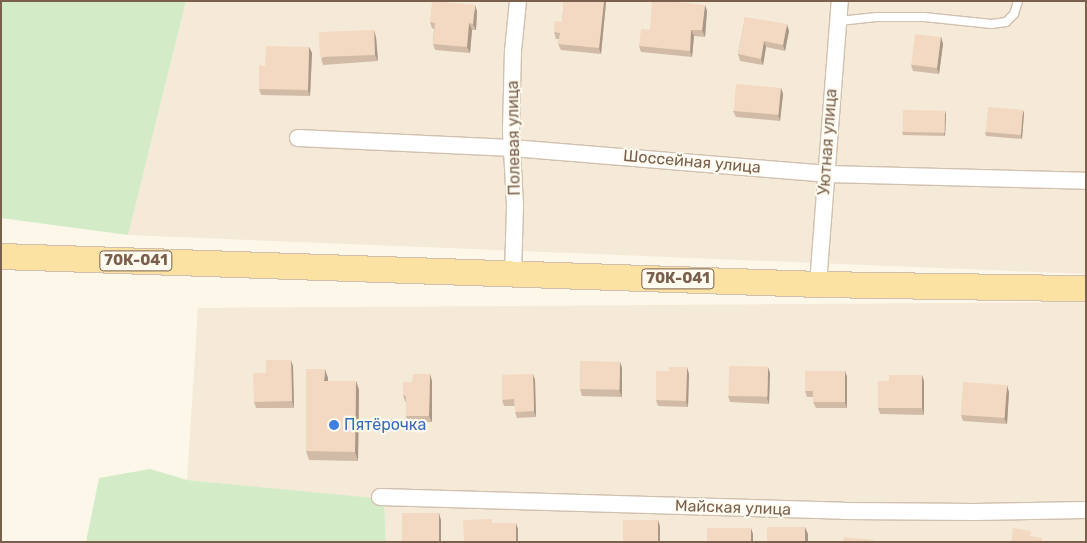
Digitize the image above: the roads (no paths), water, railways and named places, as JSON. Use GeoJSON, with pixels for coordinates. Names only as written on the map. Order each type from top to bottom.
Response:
{"type":"FeatureCollection","features":[{"type":"Feature","properties":{"kind":"main road","name":"70К-041"},"geometry":{"type":"LineString","coordinates":[[1,256],[818,284],[1086,288]]}},
{"type":"Feature","properties":{"kind":"street","name":"Полевая улица"},"geometry":{"type":"LineString","coordinates":[[513,274],[515,205],[512,148],[513,51],[518,1]]}},
{"type":"Feature","properties":{"kind":"street","name":"Уютная улица"},"geometry":{"type":"LineString","coordinates":[[818,284],[840,1]]}},
{"type":"Feature","properties":{"kind":"street","name":"Шоссейная улица"},"geometry":{"type":"LineString","coordinates":[[298,138],[512,148],[826,174],[1086,181]]}},
{"type":"Feature","properties":{"kind":"street","name":"Майская улица"},"geometry":{"type":"LineString","coordinates":[[380,497],[844,511],[976,512],[1086,510]]}},
{"type":"Feature","properties":{"kind":"lane"},"geometry":{"type":"LineString","coordinates":[[838,22],[877,17],[924,17],[992,24],[1006,22],[1014,14],[1018,1]]}},
{"type":"Feature","properties":{"kind":"place","name":"Пятёрочка"},"geometry":{"type":"Point","coordinates":[334,425]}}]}
